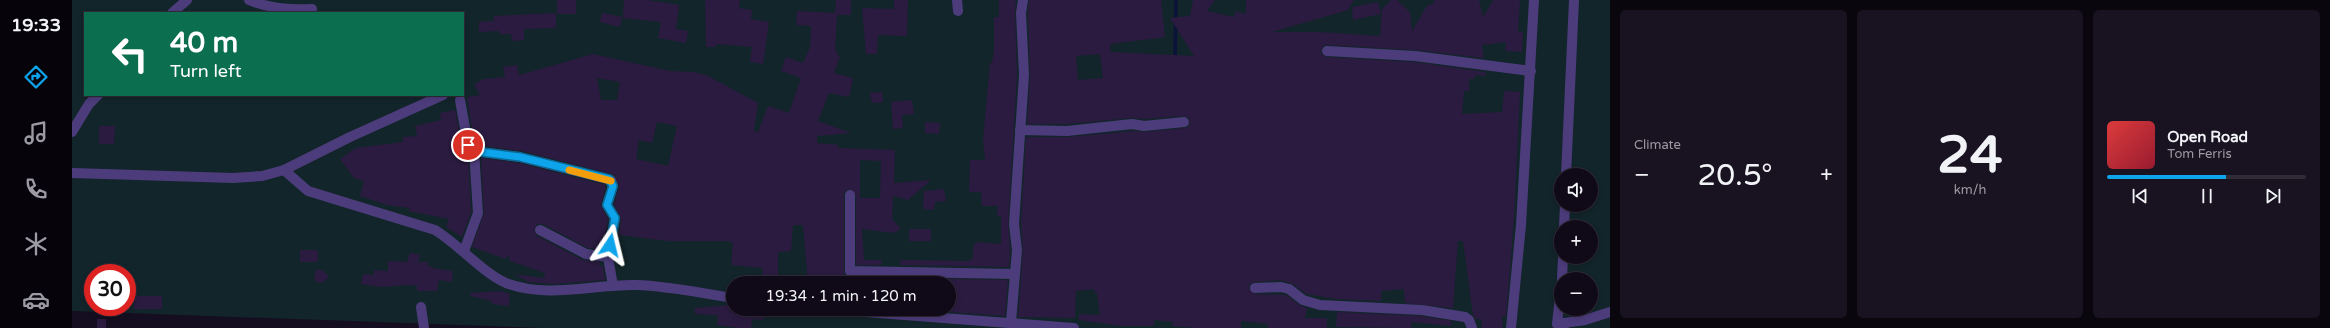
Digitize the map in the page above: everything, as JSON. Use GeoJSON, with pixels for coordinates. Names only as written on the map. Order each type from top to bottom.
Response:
{"type":"FeatureCollection","features":[{"type":"Feature","properties":{"kind":"street"},"geometry":{"type":"LineString","coordinates":[[173,12],[187,0]]}},
{"type":"Feature","properties":{"kind":"street"},"geometry":{"type":"LineString","coordinates":[[249,0],[263,6],[291,10],[312,9]]}},
{"type":"Feature","properties":{"kind":"street"},"geometry":{"type":"LineString","coordinates":[[957,0],[958,11]]}},
{"type":"Feature","properties":{"kind":"street"},"geometry":{"type":"LineString","coordinates":[[1011,322],[1013,281],[1017,250],[1014,224],[1024,75],[1021,13],[1022,0]]}},
{"type":"Feature","properties":{"kind":"street"},"geometry":{"type":"LineString","coordinates":[[1511,328],[1521,225],[1534,0]]}},
{"type":"Feature","properties":{"kind":"street"},"geometry":{"type":"LineString","coordinates":[[1566,168],[1574,0]]}},
{"type":"Feature","properties":{"kind":"street"},"geometry":{"type":"LineString","coordinates":[[1327,51],[1415,56],[1531,71]]}},
{"type":"Feature","properties":{"kind":"street"},"geometry":{"type":"LineString","coordinates":[[72,132],[89,104],[97,96]]}},
{"type":"Feature","properties":{"kind":"street"},"geometry":{"type":"LineString","coordinates":[[72,172],[233,178],[262,176],[284,170],[368,128],[441,96]]}},
{"type":"Feature","properties":{"kind":"street"},"geometry":{"type":"LineString","coordinates":[[460,100],[468,145],[474,151],[520,157],[611,180],[613,186],[607,205],[614,214],[608,257],[613,286]]}},
{"type":"Feature","properties":{"kind":"street"},"geometry":{"type":"LineString","coordinates":[[1020,130],[1067,131],[1113,125],[1132,124],[1144,126],[1184,122]]}},
{"type":"Feature","properties":{"kind":"street"},"geometry":{"type":"LineString","coordinates":[[464,251],[478,213],[474,151]]}},
{"type":"Feature","properties":{"kind":"street"},"geometry":{"type":"LineString","coordinates":[[284,170],[308,191],[430,228],[449,238],[504,282],[524,289],[561,291],[613,286],[677,289],[726,297]]}},
{"type":"Feature","properties":{"kind":"street"},"geometry":{"type":"LineString","coordinates":[[850,195],[850,271],[1015,274]]}},
{"type":"Feature","properties":{"kind":"street"},"geometry":{"type":"LineString","coordinates":[[540,230],[586,254],[608,257]]}},
{"type":"Feature","properties":{"kind":"street"},"geometry":{"type":"LineString","coordinates":[[1255,288],[1281,287],[1289,289],[1303,300],[1320,305],[1422,310],[1465,316],[1469,320],[1472,328]]}},
{"type":"Feature","properties":{"kind":"street"},"geometry":{"type":"LineString","coordinates":[[421,307],[424,328]]}},
{"type":"Feature","properties":{"kind":"street"},"geometry":{"type":"LineString","coordinates":[[1558,324],[1585,320],[1610,312]]}},
{"type":"Feature","properties":{"kind":"street"},"geometry":{"type":"LineString","coordinates":[[926,316],[1074,328]]}},
{"type":"Feature","properties":{"kind":"street"},"geometry":{"type":"LineString","coordinates":[[1558,324],[1559,316]]}},
{"type":"Feature","properties":{"kind":"street"},"geometry":{"type":"LineString","coordinates":[[1558,324],[1568,328]]}},
{"type":"Feature","properties":{"kind":"green space"},"geometry":{"type":"Polygon","coordinates":[[[72,0],[1610,0],[1610,328],[542,328],[136,313],[136,264],[84,264],[84,311],[72,311],[72,0]]]}},
{"type":"Feature","properties":{"kind":"building"},"geometry":{"type":"Polygon","coordinates":[[[557,0],[576,0],[576,14],[557,14],[557,0]]]}},
{"type":"Feature","properties":{"kind":"building"},"geometry":{"type":"Polygon","coordinates":[[[624,0],[648,0],[679,5],[676,29],[688,31],[686,43],[658,38],[661,22],[623,18],[624,0]]]}},
{"type":"Feature","properties":{"kind":"building"},"geometry":{"type":"Polygon","coordinates":[[[705,0],[740,0],[739,8],[752,10],[751,19],[769,22],[763,64],[750,62],[752,47],[716,44],[716,47],[706,47],[705,0]]]}},
{"type":"Feature","properties":{"kind":"building"},"geometry":{"type":"Polygon","coordinates":[[[836,0],[851,0],[851,15],[837,15],[835,50],[838,51],[836,54],[840,56],[834,73],[853,78],[849,97],[829,93],[818,121],[851,133],[817,136],[817,143],[839,145],[837,148],[895,150],[894,183],[931,180],[908,200],[893,196],[892,219],[901,229],[893,233],[862,229],[864,260],[882,260],[881,265],[856,265],[856,195],[850,189],[844,192],[844,274],[847,276],[807,276],[803,225],[793,225],[791,251],[778,252],[778,276],[762,276],[763,268],[731,265],[733,243],[729,241],[668,241],[619,235],[621,219],[614,204],[619,187],[615,175],[522,151],[477,145],[474,142],[467,97],[480,95],[474,85],[483,79],[505,77],[503,67],[517,65],[519,75],[593,54],[670,71],[694,72],[708,76],[758,103],[754,131],[758,132],[768,106],[789,113],[801,78],[781,71],[786,57],[803,63],[810,47],[811,26],[796,25],[797,11],[835,13],[836,0]],[[597,78],[601,100],[617,100],[620,82],[597,78]],[[657,122],[652,143],[639,140],[636,159],[668,166],[677,126],[657,122]],[[860,160],[860,198],[880,198],[881,161],[860,160]]]}},
{"type":"Feature","properties":{"kind":"building"},"geometry":{"type":"Polygon","coordinates":[[[894,0],[908,0],[907,36],[878,35],[877,54],[866,54],[862,8],[894,9],[894,0]]]}},
{"type":"Feature","properties":{"kind":"building"},"geometry":{"type":"Polygon","coordinates":[[[999,0],[1016,0],[1017,75],[1008,224],[1010,250],[1009,267],[900,265],[900,260],[970,261],[970,259],[973,259],[973,246],[976,242],[1001,244],[1001,216],[997,216],[998,206],[982,206],[981,192],[969,192],[970,160],[985,160],[983,140],[990,63],[992,63],[994,51],[994,17],[999,17],[999,0]]]}},
{"type":"Feature","properties":{"kind":"building"},"geometry":{"type":"Polygon","coordinates":[[[1029,0],[1161,0],[1165,37],[1110,44],[1111,52],[1194,56],[1170,18],[1190,16],[1193,0],[1215,0],[1207,11],[1234,17],[1236,11],[1246,14],[1246,0],[1354,0],[1348,10],[1272,32],[1319,32],[1380,36],[1382,9],[1391,0],[1397,0],[1410,12],[1412,31],[1425,9],[1429,4],[1432,5],[1435,0],[1479,0],[1483,17],[1493,0],[1520,0],[1518,32],[1523,32],[1522,52],[1505,51],[1506,42],[1482,45],[1484,58],[1415,50],[1327,45],[1324,45],[1321,50],[1321,54],[1327,57],[1414,62],[1485,72],[1486,76],[1475,75],[1474,79],[1469,79],[1469,91],[1464,91],[1462,114],[1502,112],[1504,91],[1520,92],[1514,219],[1506,316],[1502,316],[1503,328],[1482,328],[1481,319],[1476,319],[1473,315],[1463,241],[1458,241],[1453,308],[1405,303],[1404,289],[1381,291],[1381,301],[1337,299],[1306,294],[1293,284],[1281,280],[1254,282],[1249,285],[1249,289],[1255,294],[1286,295],[1299,305],[1307,308],[1305,318],[1327,318],[1327,328],[1268,328],[1268,324],[1241,321],[1241,328],[1196,328],[1172,326],[1173,322],[1154,320],[1154,326],[1120,326],[1079,320],[1079,314],[1100,315],[1097,293],[1095,293],[1094,289],[1076,291],[1075,318],[1018,317],[1023,251],[1021,224],[1026,137],[1068,137],[1132,131],[1145,132],[1185,128],[1188,127],[1190,122],[1189,118],[1183,116],[1144,119],[1131,118],[1067,124],[1027,124],[1030,75],[1029,0]],[[1100,54],[1076,56],[1078,80],[1103,78],[1100,54]]]}},
{"type":"Feature","properties":{"kind":"building"},"geometry":{"type":"Polygon","coordinates":[[[1378,2],[1381,14],[1353,20],[1352,7],[1378,2]]]}},
{"type":"Feature","properties":{"kind":"building"},"geometry":{"type":"Polygon","coordinates":[[[556,13],[556,28],[524,29],[524,40],[512,41],[511,34],[500,34],[499,31],[479,32],[479,22],[494,21],[494,16],[556,13]]]}},
{"type":"Feature","properties":{"kind":"building"},"geometry":{"type":"Polygon","coordinates":[[[602,13],[622,17],[620,27],[600,22],[602,13]]]}},
{"type":"Feature","properties":{"kind":"building"},"geometry":{"type":"Polygon","coordinates":[[[882,92],[883,102],[872,103],[870,93],[882,92]]]}},
{"type":"Feature","properties":{"kind":"building"},"geometry":{"type":"Polygon","coordinates":[[[912,100],[914,114],[902,115],[903,128],[893,129],[891,102],[912,100]]]}},
{"type":"Feature","properties":{"kind":"building"},"geometry":{"type":"Polygon","coordinates":[[[455,110],[462,146],[468,154],[471,212],[462,237],[446,227],[449,219],[409,211],[409,208],[387,205],[360,196],[364,181],[354,178],[340,159],[356,148],[403,142],[403,137],[417,136],[415,126],[441,120],[440,113],[455,110]]]}},
{"type":"Feature","properties":{"kind":"building"},"geometry":{"type":"Polygon","coordinates":[[[925,122],[940,123],[939,134],[925,133],[925,122]]]}},
{"type":"Feature","properties":{"kind":"building"},"geometry":{"type":"Polygon","coordinates":[[[99,126],[115,126],[114,144],[99,144],[99,126]]]}},
{"type":"Feature","properties":{"kind":"building"},"geometry":{"type":"Polygon","coordinates":[[[481,158],[519,163],[606,185],[601,205],[608,219],[603,250],[588,248],[543,224],[537,224],[534,230],[537,236],[583,260],[600,262],[599,266],[603,266],[605,280],[554,284],[528,282],[515,274],[544,278],[545,273],[510,261],[509,255],[506,259],[472,247],[484,213],[481,158]]]}},
{"type":"Feature","properties":{"kind":"building"},"geometry":{"type":"Polygon","coordinates":[[[944,189],[946,201],[935,202],[934,210],[923,209],[924,191],[944,189]]]}},
{"type":"Feature","properties":{"kind":"building"},"geometry":{"type":"Polygon","coordinates":[[[909,229],[931,229],[931,241],[909,241],[909,229]]]}},
{"type":"Feature","properties":{"kind":"building"},"geometry":{"type":"Polygon","coordinates":[[[300,250],[318,250],[318,262],[300,262],[300,250]]]}},
{"type":"Feature","properties":{"kind":"building"},"geometry":{"type":"Polygon","coordinates":[[[410,253],[420,255],[417,267],[419,262],[428,262],[427,266],[431,266],[431,268],[453,271],[452,282],[439,280],[437,291],[417,291],[417,286],[408,285],[382,287],[361,284],[363,274],[374,275],[374,270],[388,271],[388,261],[407,262],[410,253]]]}},
{"type":"Feature","properties":{"kind":"building"},"geometry":{"type":"Polygon","coordinates":[[[316,269],[324,271],[329,277],[320,283],[314,280],[316,269]]]}},
{"type":"Feature","properties":{"kind":"building"},"geometry":{"type":"Polygon","coordinates":[[[956,279],[1008,280],[1005,316],[956,312],[956,279]]]}},
{"type":"Feature","properties":{"kind":"building"},"geometry":{"type":"Polygon","coordinates":[[[500,291],[510,294],[509,306],[492,304],[492,301],[470,296],[471,293],[500,291]]]}},
{"type":"Feature","properties":{"kind":"building"},"geometry":{"type":"Polygon","coordinates":[[[136,296],[162,296],[162,309],[136,309],[136,296]]]}},
{"type":"Feature","properties":{"kind":"building"},"geometry":{"type":"Polygon","coordinates":[[[726,305],[726,316],[763,316],[763,320],[752,319],[751,328],[717,325],[718,315],[695,314],[695,308],[726,305]]]}},
{"type":"Feature","properties":{"kind":"building"},"geometry":{"type":"Polygon","coordinates":[[[1337,312],[1421,316],[1452,321],[1451,326],[1412,322],[1411,328],[1336,327],[1337,312]]]}},
{"type":"Feature","properties":{"kind":"building"},"geometry":{"type":"Polygon","coordinates":[[[97,319],[106,319],[106,328],[97,328],[97,319]]]}},
{"type":"Feature","properties":{"kind":"waterway"},"geometry":{"type":"LineString","coordinates":[[1175,59],[1176,0]]}},
{"type":"Feature","properties":{"kind":"slow traffic"},"geometry":{"type":"LineString","coordinates":[[569,170],[606,178],[611,181]]}},
{"type":"Feature","properties":{"kind":"route"},"geometry":{"type":"LineString","coordinates":[[468,145],[474,151],[520,157],[611,180],[613,186],[607,202],[607,208],[614,214],[615,218],[610,245]]}}]}
